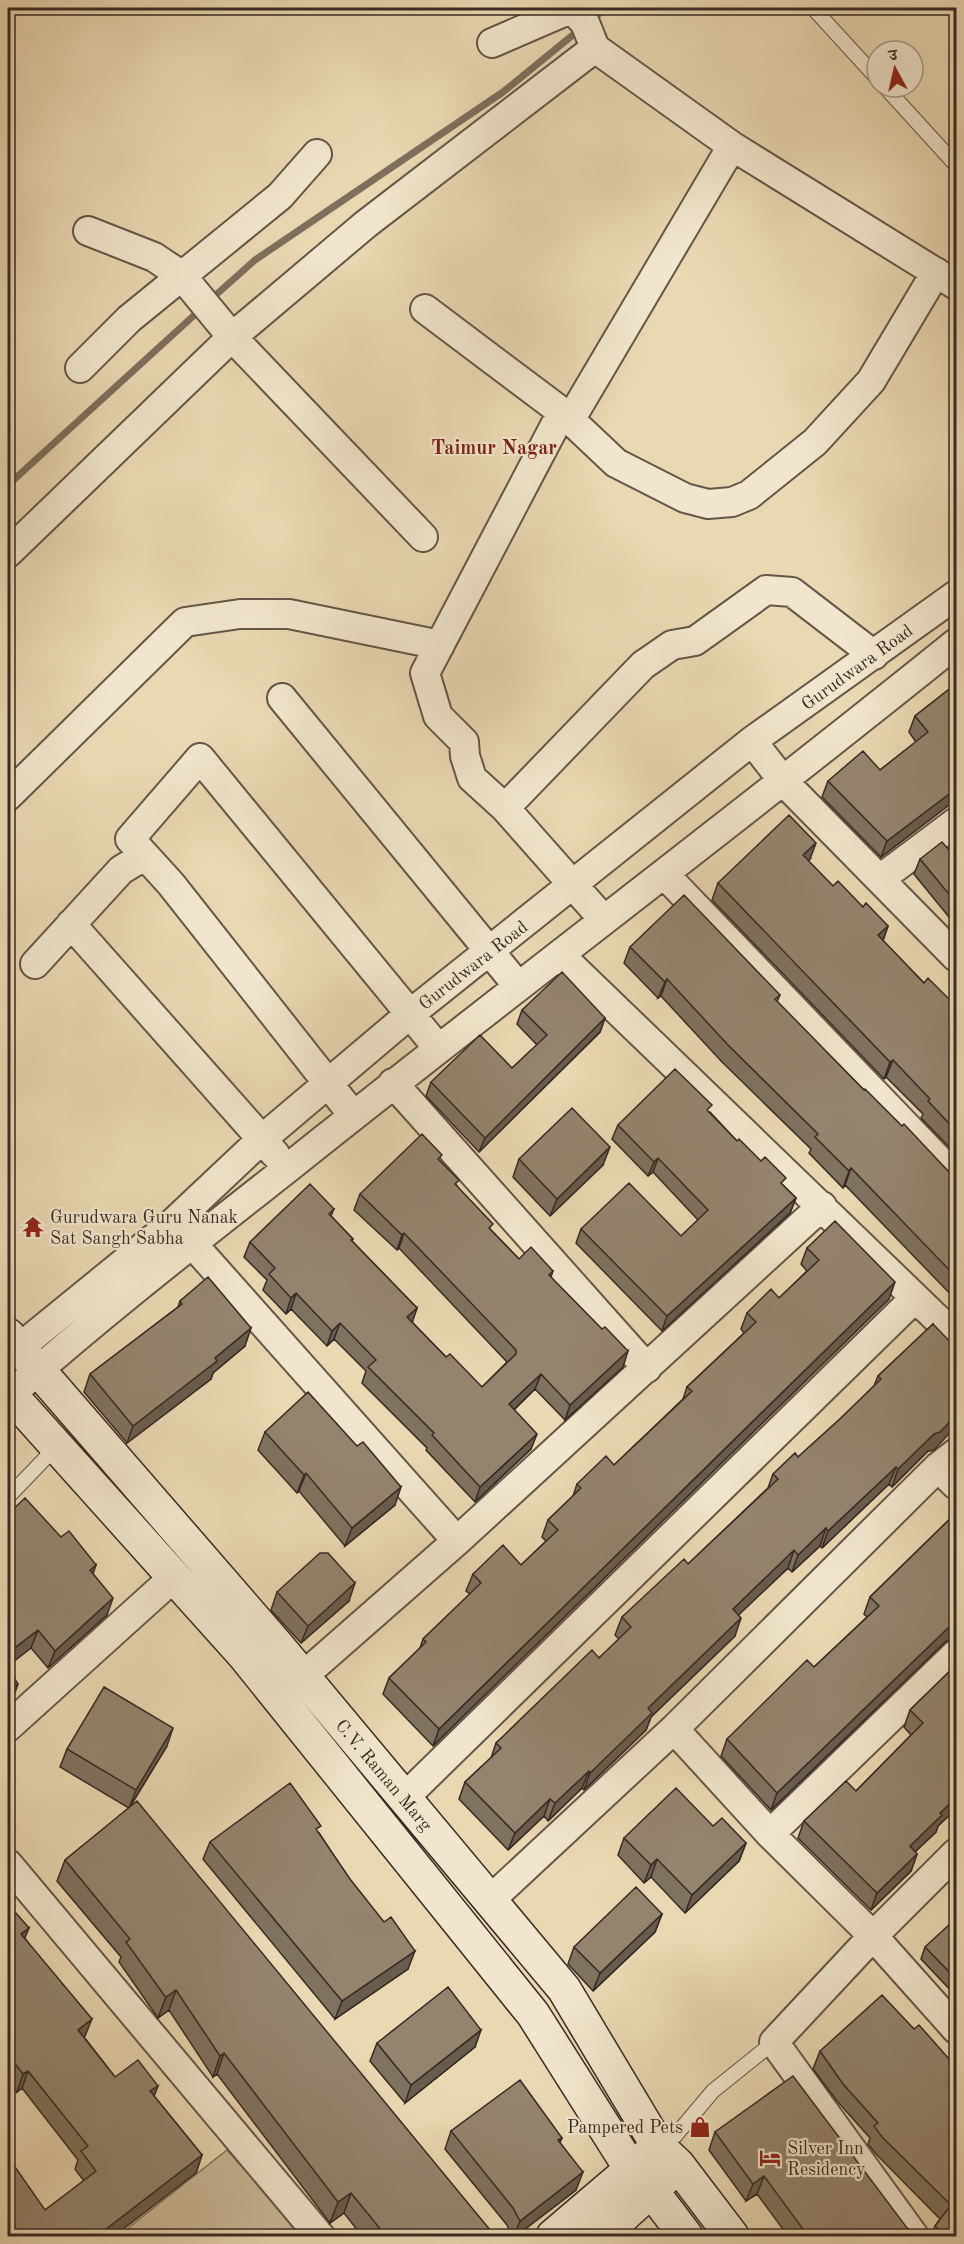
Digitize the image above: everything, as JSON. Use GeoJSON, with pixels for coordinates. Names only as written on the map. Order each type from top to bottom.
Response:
{"type":"FeatureCollection","features":[{"type":"Feature","properties":{"kind":"main road","name":"C.V. Raman Marg"},"geometry":{"type":"LineString","coordinates":[[18,1353],[302,1677],[564,1989],[668,2156],[732,2236]]}},
{"type":"Feature","properties":{"kind":"main road","name":"C.V. Raman Marg"},"geometry":{"type":"LineString","coordinates":[[9,1393],[244,1655],[533,2014],[641,2180],[686,2236]]}},
{"type":"Feature","properties":{"kind":"main road"},"geometry":{"type":"LineString","coordinates":[[553,2236],[641,2180],[668,2156]]}},
{"type":"Feature","properties":{"kind":"main road"},"geometry":{"type":"LineString","coordinates":[[601,2236],[641,2180]]}},
{"type":"Feature","properties":{"kind":"street"},"geometry":{"type":"LineString","coordinates":[[492,43],[583,24]]}},
{"type":"Feature","properties":{"kind":"street"},"geometry":{"type":"LineString","coordinates":[[425,309],[566,416],[616,463],[684,498],[708,504],[732,502],[750,495],[799,456],[842,414],[871,381],[946,278],[732,146],[583,24]]}},
{"type":"Feature","properties":{"kind":"street"},"geometry":{"type":"LineString","coordinates":[[8,554],[232,337],[366,224],[583,24]]}},
{"type":"Feature","properties":{"kind":"street"},"geometry":{"type":"LineString","coordinates":[[604,920],[505,808],[472,778],[465,756],[464,742],[438,716],[425,673],[566,416],[732,146]]}},
{"type":"Feature","properties":{"kind":"street"},"geometry":{"type":"LineString","coordinates":[[80,368],[129,319],[197,295],[317,154]]}},
{"type":"Feature","properties":{"kind":"street"},"geometry":{"type":"LineString","coordinates":[[88,231],[154,257],[197,295],[232,337],[423,537]]}},
{"type":"Feature","properties":{"kind":"street"},"geometry":{"type":"LineString","coordinates":[[505,808],[643,665],[672,645],[695,640],[766,590],[792,592],[874,656]]}},
{"type":"Feature","properties":{"kind":"street","name":"Gurudwara Road"},"geometry":{"type":"LineString","coordinates":[[18,1353],[174,1222],[261,1140],[410,1014],[752,741],[957,595]]}},
{"type":"Feature","properties":{"kind":"street"},"geometry":{"type":"LineString","coordinates":[[8,796],[185,622],[240,614],[289,614],[441,645]]}},
{"type":"Feature","properties":{"kind":"street"},"geometry":{"type":"LineString","coordinates":[[9,1393],[18,1353],[192,1244],[393,1083],[784,782],[957,643]]}},
{"type":"Feature","properties":{"kind":"street"},"geometry":{"type":"LineString","coordinates":[[282,698],[518,986]]}},
{"type":"Feature","properties":{"kind":"street"},"geometry":{"type":"LineString","coordinates":[[752,741],[784,782],[957,957]]}},
{"type":"Feature","properties":{"kind":"street"},"geometry":{"type":"LineString","coordinates":[[353,1115],[171,884],[130,839],[200,758],[438,1048]]}},
{"type":"Feature","properties":{"kind":"street"},"geometry":{"type":"LineString","coordinates":[[880,879],[957,822]]}},
{"type":"Feature","properties":{"kind":"street"},"geometry":{"type":"LineString","coordinates":[[35,964],[121,870],[144,856]]}},
{"type":"Feature","properties":{"kind":"street"},"geometry":{"type":"LineString","coordinates":[[664,875],[957,1178]]}},
{"type":"Feature","properties":{"kind":"street"},"geometry":{"type":"LineString","coordinates":[[71,924],[261,1140],[288,1167]]}},
{"type":"Feature","properties":{"kind":"street"},"geometry":{"type":"LineString","coordinates":[[560,955],[957,1338]]}},
{"type":"Feature","properties":{"kind":"street"},"geometry":{"type":"LineString","coordinates":[[393,1083],[647,1368]]}},
{"type":"Feature","properties":{"kind":"street"},"geometry":{"type":"LineString","coordinates":[[302,1677],[457,1541],[822,1206]]}},
{"type":"Feature","properties":{"kind":"street"},"geometry":{"type":"LineString","coordinates":[[174,1222],[457,1541]]}},
{"type":"Feature","properties":{"kind":"street"},"geometry":{"type":"LineString","coordinates":[[403,1799],[915,1298]]}},
{"type":"Feature","properties":{"kind":"street"},"geometry":{"type":"LineString","coordinates":[[489,1901],[951,1468]]}},
{"type":"Feature","properties":{"kind":"street"},"geometry":{"type":"LineString","coordinates":[[8,1727],[174,1577]]}},
{"type":"Feature","properties":{"kind":"street"},"geometry":{"type":"LineString","coordinates":[[770,1834],[957,1654]]}},
{"type":"Feature","properties":{"kind":"street"},"geometry":{"type":"LineString","coordinates":[[675,1729],[770,1834],[873,1936],[957,2029]]}},
{"type":"Feature","properties":{"kind":"street"},"geometry":{"type":"LineString","coordinates":[[914,2236],[774,2042],[873,1936],[957,1852]]}},
{"type":"Feature","properties":{"kind":"street"},"geometry":{"type":"LineString","coordinates":[[8,1864],[320,2236]]}},
{"type":"Feature","properties":{"kind":"lane"},"geometry":{"type":"LineString","coordinates":[[813,8],[865,65]]}},
{"type":"Feature","properties":{"kind":"lane"},"geometry":{"type":"LineString","coordinates":[[896,99],[957,165]]}},
{"type":"Feature","properties":{"kind":"lane"},"geometry":{"type":"LineString","coordinates":[[8,1497],[57,1446]]}},
{"type":"Feature","properties":{"kind":"lane"},"geometry":{"type":"LineString","coordinates":[[668,2156],[675,2136],[713,2091],[774,2042]]}},
{"type":"Feature","properties":{"kind":"shaded area"},"geometry":{"type":"Polygon","coordinates":[[[227,2150],[304,2236],[118,2236],[227,2150]]]}},
{"type":"Feature","properties":{"kind":"building"},"geometry":{"type":"Polygon","coordinates":[[[957,683],[957,788],[887,841],[828,781],[863,751],[880,770],[928,732],[915,716],[957,683]]]}},
{"type":"Feature","properties":{"kind":"building"},"geometry":{"type":"Polygon","coordinates":[[[789,815],[816,843],[803,855],[833,886],[838,881],[863,907],[866,903],[888,926],[878,935],[924,983],[928,978],[957,1007],[957,1132],[893,1060],[890,1062],[718,883],[789,815]]]}},
{"type":"Feature","properties":{"kind":"building"},"geometry":{"type":"Polygon","coordinates":[[[942,842],[949,850],[957,846],[957,904],[920,859],[942,842]]]}},
{"type":"Feature","properties":{"kind":"building"},"geometry":{"type":"Polygon","coordinates":[[[684,895],[780,995],[775,999],[864,1090],[902,1126],[904,1124],[950,1173],[957,1175],[957,1278],[851,1168],[849,1171],[815,1137],[818,1134],[728,1045],[667,979],[665,982],[630,947],[684,895]]]}},
{"type":"Feature","properties":{"kind":"building"},"geometry":{"type":"Polygon","coordinates":[[[562,972],[605,1018],[485,1138],[431,1082],[480,1035],[512,1068],[547,1035],[522,1010],[562,972]]]}},
{"type":"Feature","properties":{"kind":"building"},"geometry":{"type":"Polygon","coordinates":[[[675,1069],[712,1105],[707,1110],[737,1141],[739,1139],[761,1161],[765,1157],[786,1178],[781,1183],[796,1198],[667,1316],[581,1229],[629,1183],[681,1236],[708,1210],[658,1158],[654,1162],[618,1125],[675,1069]]]}},
{"type":"Feature","properties":{"kind":"building"},"geometry":{"type":"Polygon","coordinates":[[[572,1108],[610,1147],[557,1199],[519,1159],[572,1108]]]}},
{"type":"Feature","properties":{"kind":"building"},"geometry":{"type":"Polygon","coordinates":[[[422,1134],[442,1155],[438,1159],[459,1180],[455,1184],[493,1224],[489,1228],[519,1259],[531,1247],[553,1271],[549,1275],[602,1329],[605,1327],[628,1351],[570,1405],[541,1374],[509,1404],[537,1434],[480,1487],[432,1435],[434,1433],[368,1367],[376,1360],[340,1323],[332,1331],[296,1293],[291,1298],[269,1274],[275,1268],[250,1242],[310,1184],[334,1209],[329,1214],[353,1239],[351,1240],[417,1308],[407,1317],[446,1357],[450,1354],[482,1387],[516,1354],[516,1350],[404,1233],[402,1235],[360,1194],[422,1134]]]}},
{"type":"Feature","properties":{"kind":"building"},"geometry":{"type":"Polygon","coordinates":[[[835,1221],[895,1282],[439,1729],[389,1678],[426,1642],[423,1639],[481,1583],[473,1574],[503,1545],[521,1565],[558,1530],[548,1520],[581,1488],[577,1484],[606,1456],[614,1465],[692,1391],[687,1387],[756,1322],[747,1313],[771,1289],[779,1298],[819,1260],[807,1248],[835,1221]]]}},
{"type":"Feature","properties":{"kind":"building"},"geometry":{"type":"Polygon","coordinates":[[[208,1277],[251,1328],[215,1358],[217,1361],[133,1426],[90,1374],[182,1304],[180,1301],[208,1277]]]}},
{"type":"Feature","properties":{"kind":"building"},"geometry":{"type":"Polygon","coordinates":[[[933,1324],[957,1349],[957,1414],[940,1432],[934,1434],[898,1469],[896,1467],[828,1531],[826,1528],[798,1555],[794,1550],[733,1609],[741,1618],[648,1708],[652,1713],[590,1773],[589,1771],[555,1803],[550,1799],[515,1833],[465,1782],[501,1748],[496,1743],[592,1650],[599,1658],[631,1627],[622,1617],[684,1559],[688,1564],[778,1479],[773,1474],[795,1453],[798,1457],[841,1418],[881,1379],[878,1376],[933,1324]]]}},
{"type":"Feature","properties":{"kind":"building"},"geometry":{"type":"Polygon","coordinates":[[[308,1392],[357,1446],[363,1442],[401,1487],[352,1528],[306,1473],[304,1475],[265,1432],[308,1392]]]}},
{"type":"Feature","properties":{"kind":"building"},"geometry":{"type":"Polygon","coordinates":[[[25,1498],[61,1537],[69,1531],[96,1565],[90,1570],[113,1598],[55,1651],[38,1630],[8,1653],[8,1514],[25,1498]]]}},
{"type":"Feature","properties":{"kind":"building"},"geometry":{"type":"Polygon","coordinates":[[[957,1512],[957,1622],[951,1625],[777,1793],[727,1739],[807,1660],[814,1667],[879,1606],[870,1597],[957,1512]]]}},
{"type":"Feature","properties":{"kind":"building"},"geometry":{"type":"Polygon","coordinates":[[[320,1553],[328,1553],[355,1583],[308,1626],[277,1592],[320,1553]]]}},
{"type":"Feature","properties":{"kind":"building"},"geometry":{"type":"Polygon","coordinates":[[[957,1664],[957,1797],[910,1846],[917,1854],[877,1893],[804,1821],[846,1781],[856,1791],[923,1723],[910,1710],[957,1664]]]}},
{"type":"Feature","properties":{"kind":"building"},"geometry":{"type":"Polygon","coordinates":[[[8,1669],[18,1684],[8,1693],[8,1669]]]}},
{"type":"Feature","properties":{"kind":"building"},"geometry":{"type":"Polygon","coordinates":[[[104,1687],[173,1728],[136,1790],[67,1749],[104,1687]]]}},
{"type":"Feature","properties":{"kind":"building"},"geometry":{"type":"Polygon","coordinates":[[[290,1783],[321,1826],[316,1829],[350,1879],[384,1922],[391,1917],[415,1951],[342,2001],[210,1842],[290,1783]]]}},
{"type":"Feature","properties":{"kind":"building"},"geometry":{"type":"Polygon","coordinates":[[[676,1788],[713,1826],[722,1818],[746,1843],[692,1895],[657,1859],[651,1865],[624,1838],[676,1788]]]}},
{"type":"Feature","properties":{"kind":"building"},"geometry":{"type":"Polygon","coordinates":[[[137,1801],[495,2236],[386,2236],[351,2193],[338,2202],[224,2053],[220,2056],[176,1990],[166,1997],[164,1995],[126,1942],[130,1939],[65,1860],[137,1801]]]}},
{"type":"Feature","properties":{"kind":"building"},"geometry":{"type":"Polygon","coordinates":[[[636,1887],[662,1914],[600,1973],[574,1947],[636,1887]]]}},
{"type":"Feature","properties":{"kind":"building"},"geometry":{"type":"Polygon","coordinates":[[[8,1904],[29,1928],[21,1934],[92,2019],[78,2030],[115,2077],[138,2060],[158,2086],[150,2091],[202,2155],[97,2236],[8,2236],[8,2157],[45,2210],[96,2171],[81,2151],[88,2146],[28,2071],[23,2074],[8,2055],[8,1904]]]}},
{"type":"Feature","properties":{"kind":"building"},"geometry":{"type":"Polygon","coordinates":[[[951,1923],[957,1929],[957,1980],[925,1947],[951,1923]]]}},
{"type":"Feature","properties":{"kind":"building"},"geometry":{"type":"Polygon","coordinates":[[[448,1987],[481,2030],[411,2085],[377,2043],[448,1987]]]}},
{"type":"Feature","properties":{"kind":"building"},"geometry":{"type":"Polygon","coordinates":[[[882,1995],[914,2029],[919,2025],[957,2068],[957,2236],[946,2236],[935,2226],[951,2205],[882,2137],[874,2126],[878,2123],[843,2084],[820,2051],[882,1995]]]}},
{"type":"Feature","properties":{"kind":"building"},"geometry":{"type":"Polygon","coordinates":[[[793,2076],[907,2228],[914,2233],[926,2236],[808,2236],[764,2176],[753,2184],[715,2132],[793,2076]]]}},
{"type":"Feature","properties":{"kind":"building"},"geometry":{"type":"Polygon","coordinates":[[[520,2080],[562,2138],[558,2140],[583,2172],[520,2221],[513,2208],[451,2131],[520,2080]]]}},
{"type":"Feature","properties":{"kind":"waterway"},"geometry":{"type":"LineString","coordinates":[[590,21],[606,8]]}},
{"type":"Feature","properties":{"kind":"waterway"},"geometry":{"type":"LineString","coordinates":[[209,301],[255,260],[503,92],[579,30]]}},
{"type":"Feature","properties":{"kind":"waterway"},"geometry":{"type":"LineString","coordinates":[[8,485],[201,309]]}},
{"type":"Feature","properties":{"kind":"place","name":"Gurudwara Guru Nanak Sat Sangh Sabha"},"geometry":{"type":"Point","coordinates":[33,1227]}},
{"type":"Feature","properties":{"kind":"place","name":"Pampered Pets"},"geometry":{"type":"Point","coordinates":[700,2127]}},
{"type":"Feature","properties":{"kind":"place","name":"Silver Inn Residency"},"geometry":{"type":"Point","coordinates":[770,2158]}},
{"type":"Feature","properties":{"kind":"district","name":"Taimur Nagar"},"geometry":{"type":"Point","coordinates":[494,447]}}]}
